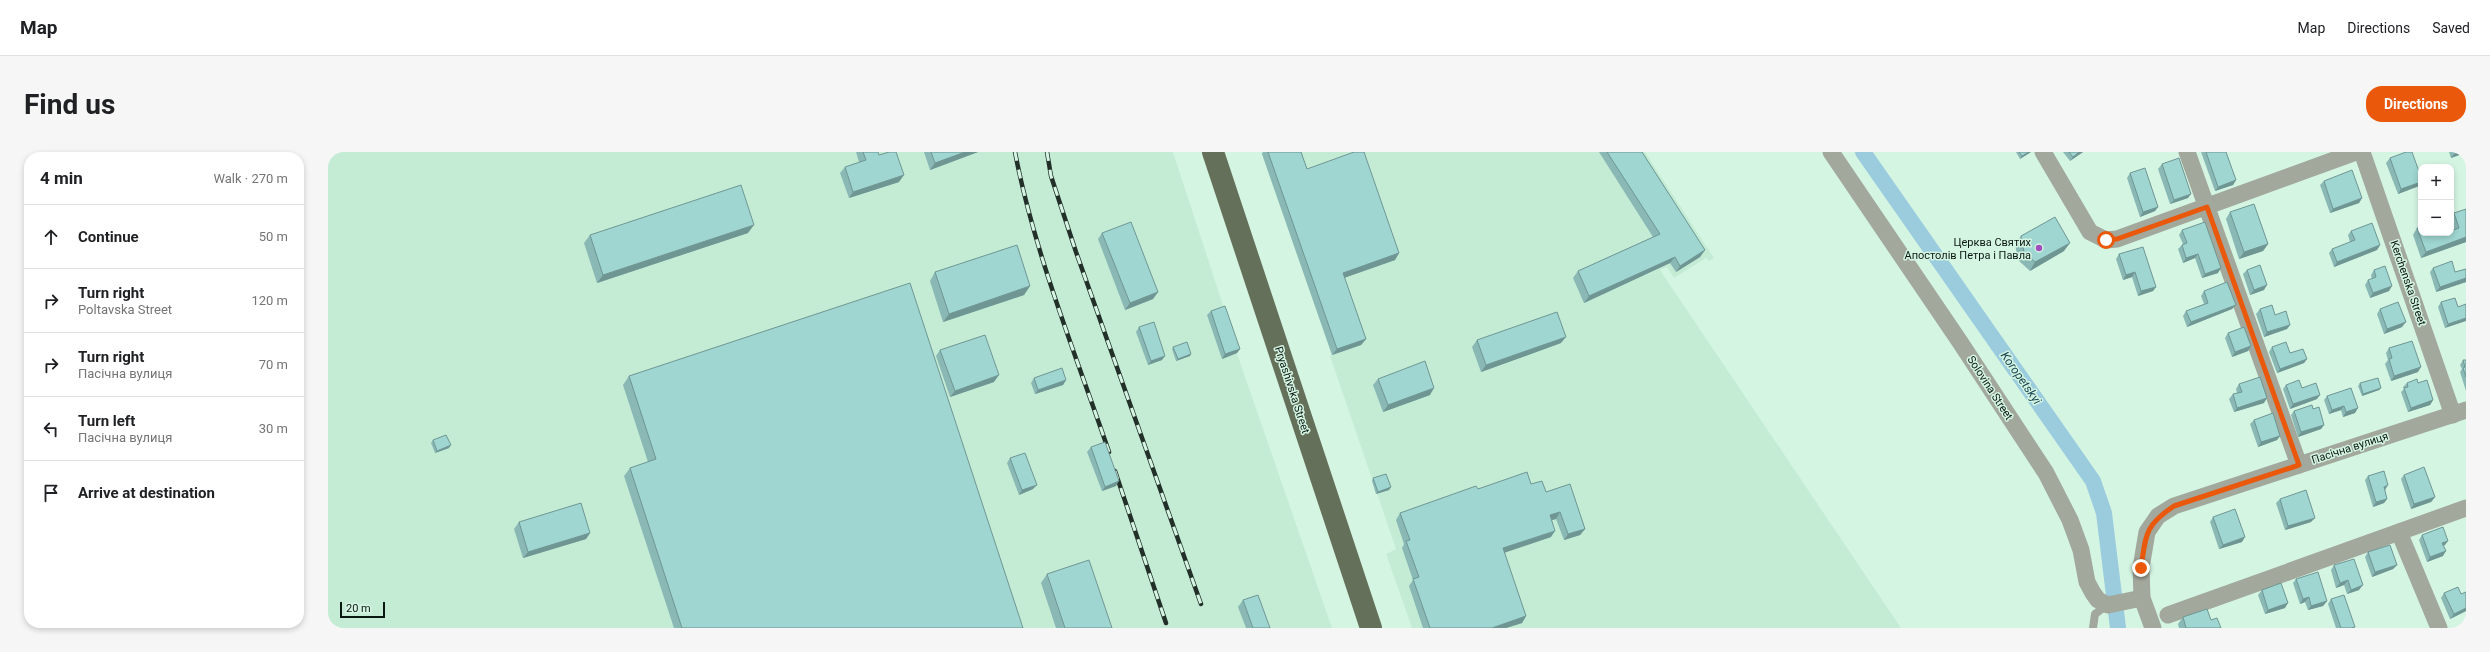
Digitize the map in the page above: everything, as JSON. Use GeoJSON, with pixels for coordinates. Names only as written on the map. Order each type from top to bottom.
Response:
{"type":"FeatureCollection","features":[{"type":"Feature","properties":{"kind":"main road","name":"Pryashivska Street"},"geometry":{"type":"LineString","coordinates":[[1213,152],[1371,628]]}},
{"type":"Feature","properties":{"kind":"street","name":"Solovina Street"},"geometry":{"type":"LineString","coordinates":[[1831,152],[1960,342],[2046,473],[2070,520],[2081,550],[2087,582],[2098,600],[2108,605]]}},
{"type":"Feature","properties":{"kind":"street"},"geometry":{"type":"LineString","coordinates":[[2043,152],[2090,232],[2102,239],[2117,239],[2356,152]]}},
{"type":"Feature","properties":{"kind":"street"},"geometry":{"type":"LineString","coordinates":[[2188,152],[2299,465]]}},
{"type":"Feature","properties":{"kind":"street","name":"Kerchenska Street"},"geometry":{"type":"LineString","coordinates":[[2362,152],[2460,412]]}},
{"type":"Feature","properties":{"kind":"street","name":"Пасічна вулиця"},"geometry":{"type":"LineString","coordinates":[[2153,628],[2134,599],[2147,532],[2158,516],[2174,506],[2460,412]]}},
{"type":"Feature","properties":{"kind":"street"},"geometry":{"type":"LineString","coordinates":[[2168,615],[2466,508]]}},
{"type":"Feature","properties":{"kind":"street"},"geometry":{"type":"LineString","coordinates":[[2399,532],[2439,628]]}},
{"type":"Feature","properties":{"kind":"street"},"geometry":{"type":"LineString","coordinates":[[2108,605],[2134,599]]}},
{"type":"Feature","properties":{"kind":"lane"},"geometry":{"type":"LineString","coordinates":[[2093,628],[2095,614],[2108,605]]}},
{"type":"Feature","properties":{"kind":"shaded area"},"geometry":{"type":"Polygon","coordinates":[[[328,152],[1173,152],[1223,305],[1222,310],[1332,628],[328,628],[328,152]]]}},
{"type":"Feature","properties":{"kind":"shaded area"},"geometry":{"type":"Polygon","coordinates":[[[1261,152],[1645,152],[1714,258],[1709,261],[1706,258],[1674,278],[1667,267],[1660,270],[1901,628],[1412,628],[1386,554],[1396,549],[1330,356],[1332,355],[1261,152]]]}},
{"type":"Feature","properties":{"kind":"building"},"geometry":{"type":"Polygon","coordinates":[[[863,152],[878,152],[879,155],[889,152],[896,152],[904,175],[853,192],[845,167],[866,160],[863,152]]]}},
{"type":"Feature","properties":{"kind":"building"},"geometry":{"type":"Polygon","coordinates":[[[931,152],[965,152],[935,163],[931,152]]]}},
{"type":"Feature","properties":{"kind":"building"},"geometry":{"type":"Polygon","coordinates":[[[1268,152],[1301,152],[1307,169],[1354,152],[1364,152],[1399,253],[1343,273],[1366,339],[1337,349],[1268,152]]]}},
{"type":"Feature","properties":{"kind":"building"},"geometry":{"type":"Polygon","coordinates":[[[1607,152],[1642,152],[1705,250],[1680,266],[1675,257],[1589,296],[1578,271],[1660,234],[1607,152]]]}},
{"type":"Feature","properties":{"kind":"building"},"geometry":{"type":"Polygon","coordinates":[[[2019,152],[2029,152],[2022,156],[2019,152]]]}},
{"type":"Feature","properties":{"kind":"building"},"geometry":{"type":"Polygon","coordinates":[[[2069,152],[2079,152],[2073,157],[2069,152]]]}},
{"type":"Feature","properties":{"kind":"building"},"geometry":{"type":"Polygon","coordinates":[[[2206,152],[2226,152],[2236,180],[2218,187],[2206,152]]]}},
{"type":"Feature","properties":{"kind":"building"},"geometry":{"type":"Polygon","coordinates":[[[2406,152],[2412,152],[2418,169],[2418,183],[2401,189],[2390,158],[2406,152]]]}},
{"type":"Feature","properties":{"kind":"building"},"geometry":{"type":"Polygon","coordinates":[[[2179,158],[2191,194],[2174,200],[2162,164],[2179,158]]]}},
{"type":"Feature","properties":{"kind":"building"},"geometry":{"type":"Polygon","coordinates":[[[2145,168],[2158,207],[2143,212],[2130,173],[2145,168]]]}},
{"type":"Feature","properties":{"kind":"building"},"geometry":{"type":"Polygon","coordinates":[[[2352,170],[2362,198],[2333,209],[2324,181],[2352,170]]]}},
{"type":"Feature","properties":{"kind":"building"},"geometry":{"type":"Polygon","coordinates":[[[741,185],[754,225],[603,275],[590,235],[741,185]]]}},
{"type":"Feature","properties":{"kind":"building"},"geometry":{"type":"Polygon","coordinates":[[[2254,204],[2268,244],[2244,252],[2230,212],[2254,204]]]}},
{"type":"Feature","properties":{"kind":"building"},"geometry":{"type":"Polygon","coordinates":[[[2466,209],[2466,237],[2426,252],[2420,236],[2454,236],[2454,230],[2459,228],[2454,213],[2466,209]]]}},
{"type":"Feature","properties":{"kind":"building","name":"Церква Святих Апостолів Петра і Павла"},"geometry":{"type":"Polygon","coordinates":[[[2055,217],[2070,243],[2035,262],[2024,252],[2021,236],[2055,217]]]}},
{"type":"Feature","properties":{"kind":"building"},"geometry":{"type":"Polygon","coordinates":[[[1131,222],[1158,292],[1130,303],[1102,233],[1131,222]]]}},
{"type":"Feature","properties":{"kind":"building"},"geometry":{"type":"Polygon","coordinates":[[[2205,222],[2221,268],[2205,274],[2198,254],[2186,258],[2182,245],[2187,243],[2182,230],[2205,222]]]}},
{"type":"Feature","properties":{"kind":"building"},"geometry":{"type":"Polygon","coordinates":[[[2372,223],[2380,245],[2337,262],[2332,249],[2355,240],[2351,231],[2372,223]]]}},
{"type":"Feature","properties":{"kind":"building"},"geometry":{"type":"Polygon","coordinates":[[[1017,245],[1030,286],[949,314],[935,272],[1017,245]]]}},
{"type":"Feature","properties":{"kind":"building"},"geometry":{"type":"Polygon","coordinates":[[[2143,247],[2156,287],[2141,291],[2135,272],[2126,275],[2119,254],[2143,247]]]}},
{"type":"Feature","properties":{"kind":"building"},"geometry":{"type":"Polygon","coordinates":[[[2452,261],[2455,272],[2466,269],[2466,278],[2440,287],[2433,268],[2452,261]]]}},
{"type":"Feature","properties":{"kind":"building"},"geometry":{"type":"Polygon","coordinates":[[[2260,265],[2267,285],[2254,290],[2247,270],[2260,265]]]}},
{"type":"Feature","properties":{"kind":"building"},"geometry":{"type":"Polygon","coordinates":[[[2385,266],[2392,286],[2373,293],[2368,280],[2376,277],[2374,270],[2385,266]]]}},
{"type":"Feature","properties":{"kind":"building"},"geometry":{"type":"Polygon","coordinates":[[[2227,282],[2236,305],[2191,322],[2186,311],[2208,303],[2204,291],[2227,282]]]}},
{"type":"Feature","properties":{"kind":"building"},"geometry":{"type":"Polygon","coordinates":[[[910,283],[1023,628],[682,628],[630,468],[656,459],[629,376],[910,283]]]}},
{"type":"Feature","properties":{"kind":"building"},"geometry":{"type":"Polygon","coordinates":[[[2455,298],[2458,307],[2466,304],[2466,318],[2448,324],[2441,302],[2455,298]]]}},
{"type":"Feature","properties":{"kind":"building"},"geometry":{"type":"Polygon","coordinates":[[[2398,302],[2406,322],[2387,329],[2380,309],[2398,302]]]}},
{"type":"Feature","properties":{"kind":"building"},"geometry":{"type":"Polygon","coordinates":[[[2272,305],[2275,315],[2286,311],[2290,325],[2267,332],[2260,309],[2272,305]]]}},
{"type":"Feature","properties":{"kind":"building"},"geometry":{"type":"Polygon","coordinates":[[[1225,306],[1240,349],[1225,354],[1211,311],[1225,306]]]}},
{"type":"Feature","properties":{"kind":"building"},"geometry":{"type":"Polygon","coordinates":[[[1557,312],[1566,337],[1486,365],[1477,340],[1557,312]]]}},
{"type":"Feature","properties":{"kind":"building"},"geometry":{"type":"Polygon","coordinates":[[[1154,322],[1165,356],[1151,361],[1139,327],[1154,322]]]}},
{"type":"Feature","properties":{"kind":"building"},"geometry":{"type":"Polygon","coordinates":[[[2244,327],[2251,346],[2235,352],[2228,333],[2244,327]]]}},
{"type":"Feature","properties":{"kind":"building"},"geometry":{"type":"Polygon","coordinates":[[[985,335],[999,375],[955,391],[940,350],[985,335]]]}},
{"type":"Feature","properties":{"kind":"building"},"geometry":{"type":"Polygon","coordinates":[[[2412,341],[2421,367],[2394,376],[2389,359],[2392,358],[2389,348],[2412,341]]]}},
{"type":"Feature","properties":{"kind":"building"},"geometry":{"type":"Polygon","coordinates":[[[1187,342],[1191,354],[1178,359],[1173,347],[1187,342]]]}},
{"type":"Feature","properties":{"kind":"building"},"geometry":{"type":"Polygon","coordinates":[[[2286,342],[2290,353],[2303,349],[2307,359],[2280,369],[2272,347],[2286,342]]]}},
{"type":"Feature","properties":{"kind":"building"},"geometry":{"type":"Polygon","coordinates":[[[2463,360],[2466,360],[2466,377],[2463,368],[2465,367],[2463,360]]]}},
{"type":"Feature","properties":{"kind":"building"},"geometry":{"type":"Polygon","coordinates":[[[1425,361],[1434,388],[1388,405],[1378,379],[1425,361]]]}},
{"type":"Feature","properties":{"kind":"building"},"geometry":{"type":"Polygon","coordinates":[[[1062,368],[1066,380],[1038,390],[1034,378],[1062,368]]]}},
{"type":"Feature","properties":{"kind":"building"},"geometry":{"type":"Polygon","coordinates":[[[2260,377],[2267,398],[2237,408],[2233,394],[2242,392],[2239,384],[2260,377]]]}},
{"type":"Feature","properties":{"kind":"building"},"geometry":{"type":"Polygon","coordinates":[[[2378,378],[2381,388],[2363,394],[2360,383],[2378,378]]]}},
{"type":"Feature","properties":{"kind":"building"},"geometry":{"type":"Polygon","coordinates":[[[2417,379],[2418,383],[2427,380],[2433,400],[2411,408],[2404,388],[2408,387],[2407,383],[2417,379]]]}},
{"type":"Feature","properties":{"kind":"building"},"geometry":{"type":"Polygon","coordinates":[[[2299,380],[2302,388],[2316,383],[2320,395],[2293,404],[2286,385],[2299,380]]]}},
{"type":"Feature","properties":{"kind":"building"},"geometry":{"type":"Polygon","coordinates":[[[2351,388],[2358,408],[2346,412],[2344,406],[2332,410],[2327,396],[2351,388]]]}},
{"type":"Feature","properties":{"kind":"building"},"geometry":{"type":"Polygon","coordinates":[[[2312,405],[2313,409],[2319,407],[2324,425],[2301,432],[2294,411],[2312,405]]]}},
{"type":"Feature","properties":{"kind":"building"},"geometry":{"type":"Polygon","coordinates":[[[2273,413],[2280,436],[2261,442],[2254,420],[2273,413]]]}},
{"type":"Feature","properties":{"kind":"building"},"geometry":{"type":"Polygon","coordinates":[[[446,435],[451,445],[437,451],[433,440],[446,435]]]}},
{"type":"Feature","properties":{"kind":"building"},"geometry":{"type":"Polygon","coordinates":[[[1105,442],[1119,481],[1105,487],[1091,447],[1105,442]]]}},
{"type":"Feature","properties":{"kind":"building"},"geometry":{"type":"Polygon","coordinates":[[[1025,453],[1037,485],[1022,490],[1010,458],[1025,453]]]}},
{"type":"Feature","properties":{"kind":"building"},"geometry":{"type":"Polygon","coordinates":[[[2424,467],[2435,497],[2414,504],[2404,475],[2424,467]]]}},
{"type":"Feature","properties":{"kind":"building"},"geometry":{"type":"Polygon","coordinates":[[[2384,471],[2388,485],[2384,487],[2387,499],[2376,502],[2368,476],[2384,471]]]}},
{"type":"Feature","properties":{"kind":"building"},"geometry":{"type":"Polygon","coordinates":[[[1527,472],[1531,484],[1542,481],[1546,492],[1570,484],[1585,529],[1568,534],[1560,512],[1550,515],[1555,531],[1503,548],[1526,616],[1492,628],[1430,628],[1413,579],[1419,577],[1406,541],[1410,540],[1400,513],[1476,486],[1478,489],[1527,472]]]}},
{"type":"Feature","properties":{"kind":"building"},"geometry":{"type":"Polygon","coordinates":[[[1386,474],[1391,487],[1378,492],[1373,478],[1386,474]]]}},
{"type":"Feature","properties":{"kind":"building"},"geometry":{"type":"Polygon","coordinates":[[[2306,490],[2315,518],[2288,526],[2280,499],[2306,490]]]}},
{"type":"Feature","properties":{"kind":"building"},"geometry":{"type":"Polygon","coordinates":[[[581,503],[590,533],[528,552],[519,522],[581,503]]]}},
{"type":"Feature","properties":{"kind":"building"},"geometry":{"type":"Polygon","coordinates":[[[2235,509],[2245,537],[2223,545],[2213,517],[2235,509]]]}},
{"type":"Feature","properties":{"kind":"building"},"geometry":{"type":"Polygon","coordinates":[[[2443,527],[2448,541],[2442,543],[2446,551],[2430,557],[2422,535],[2443,527]]]}},
{"type":"Feature","properties":{"kind":"building"},"geometry":{"type":"Polygon","coordinates":[[[2390,545],[2397,565],[2375,572],[2368,552],[2390,545]]]}},
{"type":"Feature","properties":{"kind":"building"},"geometry":{"type":"Polygon","coordinates":[[[2354,559],[2363,585],[2351,590],[2348,580],[2340,583],[2334,565],[2354,559]]]}},
{"type":"Feature","properties":{"kind":"building"},"geometry":{"type":"Polygon","coordinates":[[[1089,560],[1112,628],[1065,628],[1047,574],[1089,560]]]}},
{"type":"Feature","properties":{"kind":"building"},"geometry":{"type":"Polygon","coordinates":[[[2318,572],[2327,601],[2311,606],[2309,597],[2303,599],[2296,579],[2318,572]]]}},
{"type":"Feature","properties":{"kind":"building"},"geometry":{"type":"Polygon","coordinates":[[[2281,583],[2288,603],[2268,610],[2262,590],[2281,583]]]}},
{"type":"Feature","properties":{"kind":"building"},"geometry":{"type":"Polygon","coordinates":[[[2458,587],[2461,594],[2466,592],[2466,608],[2454,614],[2444,593],[2458,587]]]}},
{"type":"Feature","properties":{"kind":"building"},"geometry":{"type":"Polygon","coordinates":[[[1258,595],[1270,628],[1253,628],[1243,600],[1258,595]]]}},
{"type":"Feature","properties":{"kind":"building"},"geometry":{"type":"Polygon","coordinates":[[[2344,595],[2355,627],[2341,628],[2331,599],[2344,595]]]}},
{"type":"Feature","properties":{"kind":"building"},"geometry":{"type":"Polygon","coordinates":[[[2207,609],[2211,620],[2217,618],[2221,628],[2186,628],[2183,617],[2207,609]]]}},
{"type":"Feature","properties":{"kind":"waterway","name":"Koropetskyi"},"geometry":{"type":"LineString","coordinates":[[1863,152],[2093,481],[2104,513],[2118,628]]}},
{"type":"Feature","properties":{"kind":"railway"},"geometry":{"type":"LineString","coordinates":[[1015,152],[1023,190],[1044,265],[1109,452]]}},
{"type":"Feature","properties":{"kind":"railway"},"geometry":{"type":"LineString","coordinates":[[1047,152],[1051,176],[1076,252],[1201,604]]}},
{"type":"Feature","properties":{"kind":"railway"},"geometry":{"type":"LineString","coordinates":[[1115,471],[1166,623]]}},
{"type":"Feature","properties":{"kind":"place","name":"Церква Святих Апостолів Петра і Павла"},"geometry":{"type":"Point","coordinates":[2039,248]}},
{"type":"Feature","properties":{"kind":"route"},"geometry":{"type":"LineString","coordinates":[[2106,240],[2117,239],[2207,207],[2299,465],[2174,506],[2158,516],[2147,532],[2141,568]]}}]}
